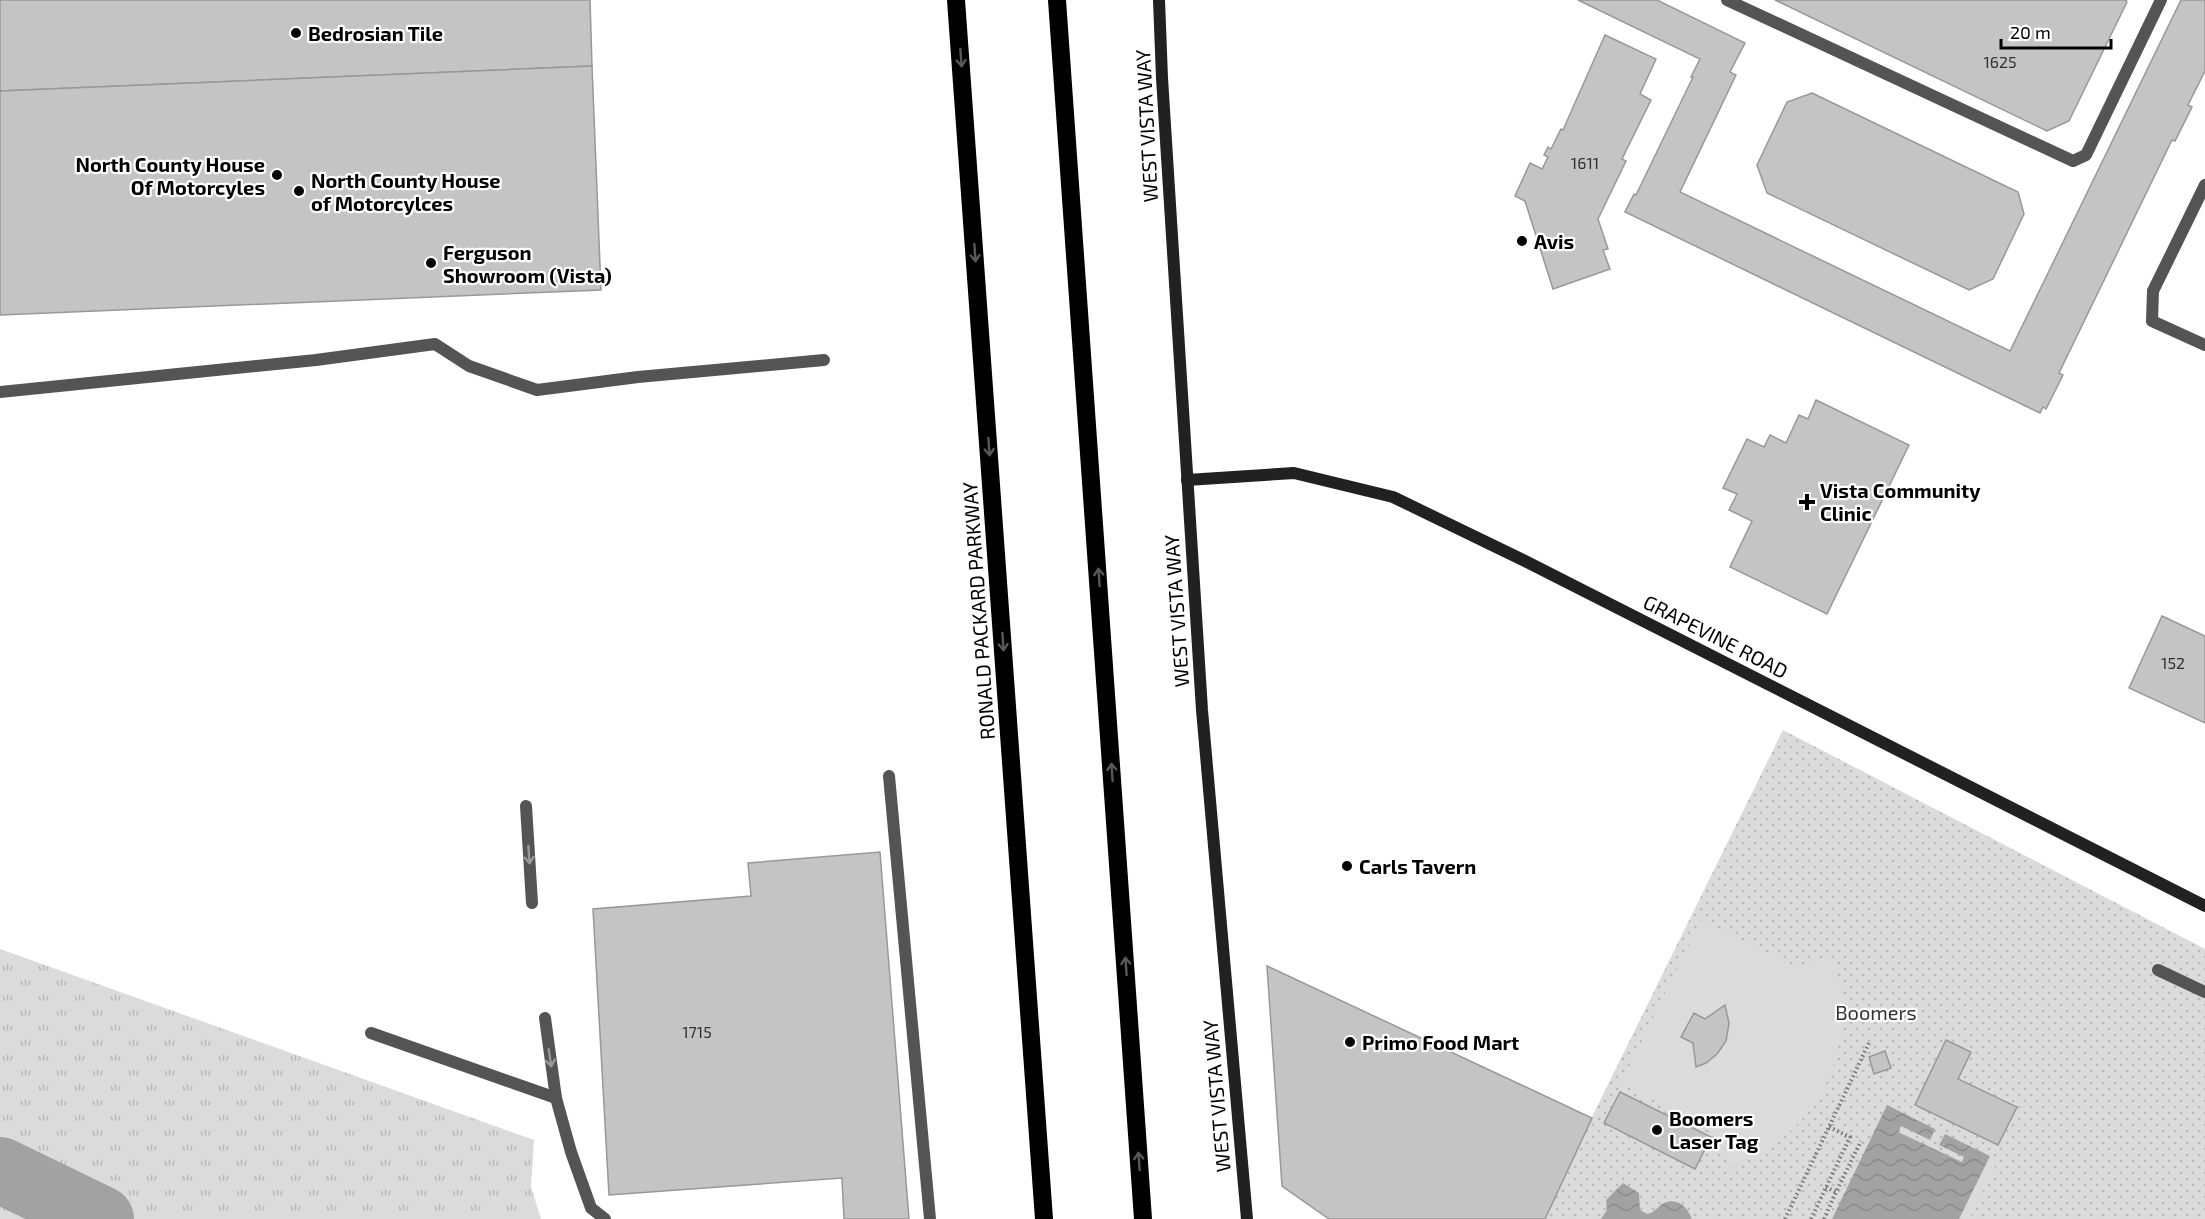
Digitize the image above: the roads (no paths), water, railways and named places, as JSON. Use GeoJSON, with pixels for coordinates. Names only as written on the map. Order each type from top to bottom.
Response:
{"type":"FeatureCollection","features":[{"type":"Feature","properties":{"kind":"highway","name":"RONALD PACKARD PARKWAY"},"geometry":{"type":"LineString","coordinates":[[956,0],[1044,1219]]}},
{"type":"Feature","properties":{"kind":"highway"},"geometry":{"type":"LineString","coordinates":[[1057,0],[1143,1219]]}},
{"type":"Feature","properties":{"kind":"main road","name":"WEST VISTA WAY"},"geometry":{"type":"LineString","coordinates":[[1159,0],[1202,710],[1247,1219]]}},
{"type":"Feature","properties":{"kind":"main road","name":"GRAPEVINE ROAD"},"geometry":{"type":"LineString","coordinates":[[1187,480],[1294,473],[1393,497],[1524,560],[2205,906]]}},
{"type":"Feature","properties":{"kind":"lane"},"geometry":{"type":"LineString","coordinates":[[1727,0],[2073,161],[2086,155],[2161,0]]}},
{"type":"Feature","properties":{"kind":"lane"},"geometry":{"type":"LineString","coordinates":[[2205,185],[2153,291],[2152,321],[2205,345]]}},
{"type":"Feature","properties":{"kind":"lane"},"geometry":{"type":"LineString","coordinates":[[0,392],[316,360],[435,344],[469,366],[537,390],[638,377],[824,360]]}},
{"type":"Feature","properties":{"kind":"lane"},"geometry":{"type":"LineString","coordinates":[[889,776],[930,1219]]}},
{"type":"Feature","properties":{"kind":"lane"},"geometry":{"type":"LineString","coordinates":[[526,806],[532,903]]}},
{"type":"Feature","properties":{"kind":"lane"},"geometry":{"type":"LineString","coordinates":[[2158,970],[2203,987]]}},
{"type":"Feature","properties":{"kind":"lane"},"geometry":{"type":"LineString","coordinates":[[544,1018],[556,1098],[571,1152],[591,1208],[605,1219]]}},
{"type":"Feature","properties":{"kind":"lane"},"geometry":{"type":"LineString","coordinates":[[371,1033],[556,1098]]}},
{"type":"Feature","properties":{"kind":"water"},"geometry":{"type":"Polygon","coordinates":[[[1887,1105],[1935,1129],[1930,1140],[1901,1126],[1898,1132],[1962,1162],[1964,1157],[1939,1145],[1945,1134],[1990,1156],[1959,1219],[1832,1219],[1887,1105]]]}},
{"type":"Feature","properties":{"kind":"water"},"geometry":{"type":"Polygon","coordinates":[[[1623,1183],[1639,1193],[1640,1210],[1647,1214],[1664,1203],[1674,1201],[1688,1211],[1692,1219],[1601,1219],[1607,1210],[1606,1200],[1623,1183]]]}},
{"type":"Feature","properties":{"kind":"waterway"},"geometry":{"type":"LineString","coordinates":[[0,1170],[101,1219]]}},
{"type":"Feature","properties":{"kind":"place","name":"Bedrosian Tile"},"geometry":{"type":"Point","coordinates":[296,33]}},
{"type":"Feature","properties":{"kind":"place","name":"North County House Of Motorcyles"},"geometry":{"type":"Point","coordinates":[277,175]}},
{"type":"Feature","properties":{"kind":"place","name":"North County House of Motorcylces"},"geometry":{"type":"Point","coordinates":[299,191]}},
{"type":"Feature","properties":{"kind":"place","name":"Avis"},"geometry":{"type":"Point","coordinates":[1522,241]}},
{"type":"Feature","properties":{"kind":"place","name":"Ferguson Showroom (Vista)"},"geometry":{"type":"Point","coordinates":[431,263]}},
{"type":"Feature","properties":{"kind":"place","name":"Vista Community Clinic"},"geometry":{"type":"Point","coordinates":[1807,502]}},
{"type":"Feature","properties":{"kind":"place","name":"Carls Tavern"},"geometry":{"type":"Point","coordinates":[1347,866]}},
{"type":"Feature","properties":{"kind":"place","name":"Primo Food Mart"},"geometry":{"type":"Point","coordinates":[1350,1042]}},
{"type":"Feature","properties":{"kind":"place","name":"Boomers Laser Tag"},"geometry":{"type":"Point","coordinates":[1657,1130]}},
{"type":"Feature","properties":{"kind":"park label","name":"Boomers"},"geometry":{"type":"Point","coordinates":[1876,1012]}}]}
